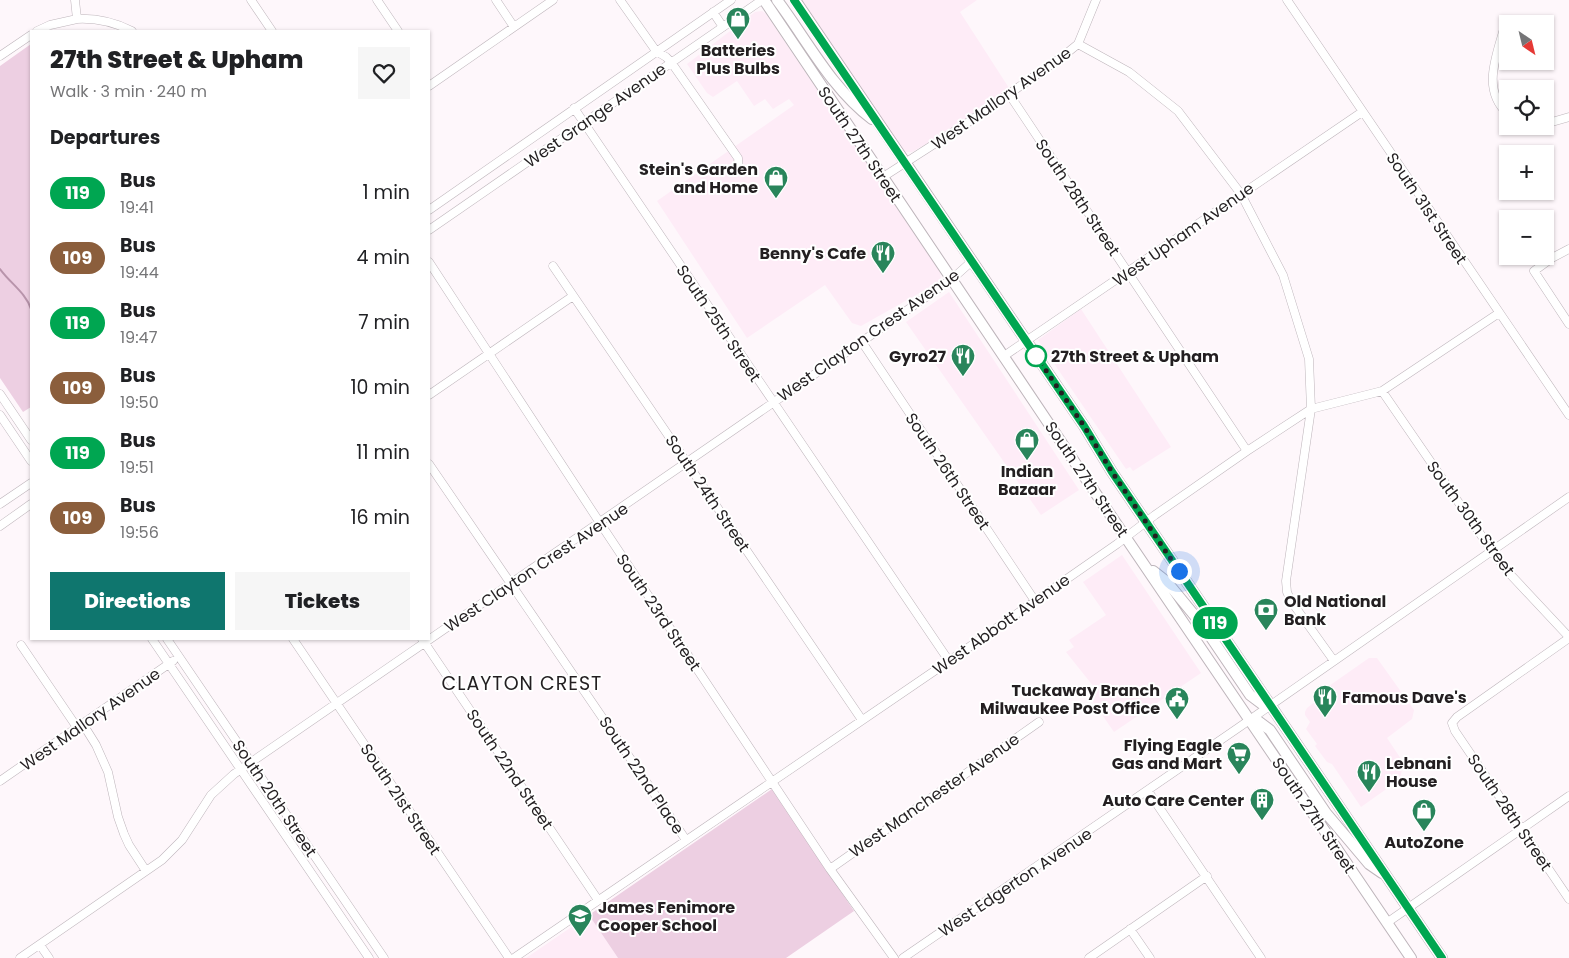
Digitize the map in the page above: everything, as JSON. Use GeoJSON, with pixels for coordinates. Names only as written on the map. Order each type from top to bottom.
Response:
{"type":"FeatureCollection","features":[{"type":"Feature","properties":{"kind":"main road","name":"South 27th Street"},"geometry":{"type":"LineString","coordinates":[[763,0],[1411,958]]}},
{"type":"Feature","properties":{"kind":"main road"},"geometry":{"type":"LineString","coordinates":[[777,0],[824,68],[857,108],[878,124]]}},
{"type":"Feature","properties":{"kind":"main road","name":"South 27th Street"},"geometry":{"type":"LineString","coordinates":[[794,0],[1442,958]]}},
{"type":"Feature","properties":{"kind":"main road"},"geometry":{"type":"LineString","coordinates":[[1145,564],[1167,582],[1204,627],[1250,695],[1262,704],[1270,706]]}},
{"type":"Feature","properties":{"kind":"main road"},"geometry":{"type":"LineString","coordinates":[[1249,720],[1258,721],[1270,730],[1326,813],[1369,864],[1388,877]]}},
{"type":"Feature","properties":{"kind":"street"},"geometry":{"type":"LineString","coordinates":[[75,0],[76,19]]}},
{"type":"Feature","properties":{"kind":"street"},"geometry":{"type":"LineString","coordinates":[[251,0],[271,30]]}},
{"type":"Feature","properties":{"kind":"street"},"geometry":{"type":"LineString","coordinates":[[377,0],[397,30]]}},
{"type":"Feature","properties":{"kind":"street"},"geometry":{"type":"LineString","coordinates":[[496,0],[514,27]]}},
{"type":"Feature","properties":{"kind":"street"},"geometry":{"type":"LineString","coordinates":[[430,82],[554,0]]}},
{"type":"Feature","properties":{"kind":"street"},"geometry":{"type":"LineString","coordinates":[[620,0],[656,52],[671,62],[738,158],[739,171]]}},
{"type":"Feature","properties":{"kind":"street","name":"West Grange Avenue"},"geometry":{"type":"LineString","coordinates":[[430,209],[731,0]]}},
{"type":"Feature","properties":{"kind":"street","name":"West Grange Avenue"},"geometry":{"type":"LineString","coordinates":[[430,229],[763,0]]}},
{"type":"Feature","properties":{"kind":"street","name":"West Mallory Avenue"},"geometry":{"type":"LineString","coordinates":[[883,177],[1009,94],[1078,44],[1096,0]]}},
{"type":"Feature","properties":{"kind":"street","name":"South 31st Street"},"geometry":{"type":"LineString","coordinates":[[1287,0],[1569,416]]}},
{"type":"Feature","properties":{"kind":"street"},"geometry":{"type":"LineString","coordinates":[[713,12],[723,27]]}},
{"type":"Feature","properties":{"kind":"street"},"geometry":{"type":"LineString","coordinates":[[39,30],[50,25],[76,19],[93,18],[130,30]]}},
{"type":"Feature","properties":{"kind":"street"},"geometry":{"type":"LineString","coordinates":[[0,56],[30,36]]}},
{"type":"Feature","properties":{"kind":"street"},"geometry":{"type":"LineString","coordinates":[[1078,44],[1129,72],[1178,111],[1241,194],[1283,275],[1309,359],[1312,409],[1286,581],[1287,592],[1291,602],[1334,661]]}},
{"type":"Feature","properties":{"kind":"street"},"geometry":{"type":"LineString","coordinates":[[1499,44],[1494,61],[1492,80],[1494,94],[1499,103]]}},
{"type":"Feature","properties":{"kind":"street","name":"South 28th Street"},"geometry":{"type":"LineString","coordinates":[[1009,94],[1247,451]]}},
{"type":"Feature","properties":{"kind":"street","name":"South 25th Street"},"geometry":{"type":"LineString","coordinates":[[574,108],[949,660]]}},
{"type":"Feature","properties":{"kind":"street","name":"West Upham Avenue"},"geometry":{"type":"LineString","coordinates":[[1004,356],[1362,112]]}},
{"type":"Feature","properties":{"kind":"street"},"geometry":{"type":"LineString","coordinates":[[1554,122],[1569,118]]}},
{"type":"Feature","properties":{"kind":"street"},"geometry":{"type":"LineString","coordinates":[[446,198],[455,212]]}},
{"type":"Feature","properties":{"kind":"street"},"geometry":{"type":"LineString","coordinates":[[1569,249],[1534,271],[1569,324]]}},
{"type":"Feature","properties":{"kind":"street","name":"West Clayton Crest Avenue"},"geometry":{"type":"LineString","coordinates":[[430,637],[512,584],[862,342],[952,279],[971,262]]}},
{"type":"Feature","properties":{"kind":"street","name":"South 23rd Street"},"geometry":{"type":"LineString","coordinates":[[430,264],[830,868],[894,958]]}},
{"type":"Feature","properties":{"kind":"street","name":"South 24th Street"},"geometry":{"type":"LineString","coordinates":[[553,266],[862,720]]}},
{"type":"Feature","properties":{"kind":"street"},"geometry":{"type":"LineString","coordinates":[[430,394],[574,296]]}},
{"type":"Feature","properties":{"kind":"street","name":"West Abbott Avenue"},"geometry":{"type":"LineString","coordinates":[[514,958],[949,660],[1247,451],[1312,409],[1382,391],[1499,313]]}},
{"type":"Feature","properties":{"kind":"street","name":"South 26th Street"},"geometry":{"type":"LineString","coordinates":[[862,342],[1034,601]]}},
{"type":"Feature","properties":{"kind":"street","name":"South 30th Street"},"geometry":{"type":"LineString","coordinates":[[1382,391],[1492,551],[1509,573],[1569,638]]}},
{"type":"Feature","properties":{"kind":"street"},"geometry":{"type":"LineString","coordinates":[[0,394],[30,439]]}},
{"type":"Feature","properties":{"kind":"street"},"geometry":{"type":"LineString","coordinates":[[0,415],[30,460]]}},
{"type":"Feature","properties":{"kind":"street","name":"South 22nd Place"},"geometry":{"type":"LineString","coordinates":[[430,465],[686,840]]}},
{"type":"Feature","properties":{"kind":"street"},"geometry":{"type":"LineString","coordinates":[[9,519],[0,505],[30,484]]}},
{"type":"Feature","properties":{"kind":"street","name":"West Edgerton Avenue"},"geometry":{"type":"LineString","coordinates":[[903,958],[1270,706],[1569,497]]}},
{"type":"Feature","properties":{"kind":"street"},"geometry":{"type":"LineString","coordinates":[[0,526],[30,505]]}},
{"type":"Feature","properties":{"kind":"street","name":"South 28th Street"},"geometry":{"type":"LineString","coordinates":[[1569,638],[1457,717],[1452,724],[1569,899]]}},
{"type":"Feature","properties":{"kind":"street","name":"South 20th Street"},"geometry":{"type":"LineString","coordinates":[[153,640],[369,958]]}},
{"type":"Feature","properties":{"kind":"street","name":"South 20th Street"},"geometry":{"type":"LineString","coordinates":[[168,640],[384,958]]}},
{"type":"Feature","properties":{"kind":"street","name":"South 21st Street"},"geometry":{"type":"LineString","coordinates":[[294,640],[509,958]]}},
{"type":"Feature","properties":{"kind":"street","name":"West Clayton Crest Avenue"},"geometry":{"type":"LineString","coordinates":[[20,958],[172,851],[182,840],[211,795],[223,783],[337,704],[423,641]]}},
{"type":"Feature","properties":{"kind":"street","name":"South 22nd Street"},"geometry":{"type":"LineString","coordinates":[[423,641],[598,900]]}},
{"type":"Feature","properties":{"kind":"street"},"geometry":{"type":"LineString","coordinates":[[21,645],[74,722],[86,729],[103,758],[111,781],[118,816],[124,834],[146,871]]}},
{"type":"Feature","properties":{"kind":"street","name":"West Mallory Avenue"},"geometry":{"type":"LineString","coordinates":[[0,781],[179,657]]}},
{"type":"Feature","properties":{"kind":"street","name":"West Manchester Avenue"},"geometry":{"type":"LineString","coordinates":[[830,868],[1039,722]]}},
{"type":"Feature","properties":{"kind":"street"},"geometry":{"type":"LineString","coordinates":[[1148,790],[1261,958]]}},
{"type":"Feature","properties":{"kind":"street"},"geometry":{"type":"LineString","coordinates":[[1388,922],[1569,796]]}},
{"type":"Feature","properties":{"kind":"street"},"geometry":{"type":"LineString","coordinates":[[1089,958],[1207,876]]}},
{"type":"Feature","properties":{"kind":"street"},"geometry":{"type":"LineString","coordinates":[[1130,929],[1150,958]]}},
{"type":"Feature","properties":{"kind":"street"},"geometry":{"type":"LineString","coordinates":[[40,945],[49,958]]}},
{"type":"Feature","properties":{"kind":"shaded area"},"geometry":{"type":"Polygon","coordinates":[[[802,0],[977,0],[960,12],[1009,88],[943,134],[912,152],[905,152],[802,0]]]}},
{"type":"Feature","properties":{"kind":"shaded area"},"geometry":{"type":"Polygon","coordinates":[[[762,11],[766,14],[940,272],[941,279],[939,282],[861,326],[852,323],[825,285],[747,338],[657,201],[794,105],[789,99],[773,109],[765,99],[754,106],[737,81],[713,97],[707,93],[687,64],[755,12],[762,11]]]}},
{"type":"Feature","properties":{"kind":"shaded area"},"geometry":{"type":"Polygon","coordinates":[[[30,45],[30,408],[23,412],[0,378],[0,66],[30,45]]]}},
{"type":"Feature","properties":{"kind":"shaded area"},"geometry":{"type":"Polygon","coordinates":[[[949,292],[1079,490],[1041,515],[906,322],[949,292]]]}},
{"type":"Feature","properties":{"kind":"shaded area"},"geometry":{"type":"Polygon","coordinates":[[[1081,309],[1171,447],[1133,471],[1130,467],[1126,469],[1038,340],[1081,309]]]}},
{"type":"Feature","properties":{"kind":"shaded area"},"geometry":{"type":"Polygon","coordinates":[[[1122,555],[1201,673],[1114,732],[1087,693],[1094,687],[1066,652],[1074,647],[1069,640],[1106,615],[1083,582],[1122,555]]]}},
{"type":"Feature","properties":{"kind":"shaded area"},"geometry":{"type":"Polygon","coordinates":[[[1369,658],[1377,658],[1414,710],[1412,719],[1387,738],[1403,762],[1401,775],[1392,785],[1361,807],[1332,764],[1327,762],[1315,746],[1317,744],[1306,729],[1310,722],[1305,712],[1316,701],[1315,698],[1319,693],[1369,658]]]}},
{"type":"Feature","properties":{"kind":"shaded area"},"geometry":{"type":"Polygon","coordinates":[[[772,789],[854,911],[786,958],[618,958],[589,915],[772,789]]]}},
{"type":"Feature","properties":{"kind":"shaded area","name":"James Fenimore Cooper School"},"geometry":{"type":"Polygon","coordinates":[[[589,915],[618,958],[526,958],[589,915]]]}},
{"type":"Feature","properties":{"kind":"waterway"},"geometry":{"type":"LineString","coordinates":[[0,269],[22,293],[30,306]]}},
{"type":"Feature","properties":{"kind":"bus line","name":"119"},"geometry":{"type":"LineString","coordinates":[[794,0],[1084,426],[1112,472],[1442,958]]}},
{"type":"Feature","properties":{"kind":"place","name":"Batteries Plus Bulbs"},"geometry":{"type":"Point","coordinates":[738,40]}},
{"type":"Feature","properties":{"kind":"place","name":"Stein's Garden and Home"},"geometry":{"type":"Point","coordinates":[776,199]}},
{"type":"Feature","properties":{"kind":"place","name":"Benny's Cafe"},"geometry":{"type":"Point","coordinates":[883,274]}},
{"type":"Feature","properties":{"kind":"place","name":"27th Street & Upham"},"geometry":{"type":"Point","coordinates":[1036,356]}},
{"type":"Feature","properties":{"kind":"place","name":"Gyro27"},"geometry":{"type":"Point","coordinates":[963,377]}},
{"type":"Feature","properties":{"kind":"place","name":"Indian Bazaar"},"geometry":{"type":"Point","coordinates":[1027,461]}},
{"type":"Feature","properties":{"kind":"place","name":"Old National Bank"},"geometry":{"type":"Point","coordinates":[1266,631]}},
{"type":"Feature","properties":{"kind":"place","name":"Famous Dave's"},"geometry":{"type":"Point","coordinates":[1325,718]}},
{"type":"Feature","properties":{"kind":"place","name":"Tuckaway Branch Milwaukee Post Office"},"geometry":{"type":"Point","coordinates":[1177,720]}},
{"type":"Feature","properties":{"kind":"place","name":"Flying Eagle Gas and Mart"},"geometry":{"type":"Point","coordinates":[1239,775]}},
{"type":"Feature","properties":{"kind":"place","name":"Lebnani House"},"geometry":{"type":"Point","coordinates":[1369,793]}},
{"type":"Feature","properties":{"kind":"place","name":"Auto Care Center"},"geometry":{"type":"Point","coordinates":[1262,821]}},
{"type":"Feature","properties":{"kind":"place","name":"AutoZone"},"geometry":{"type":"Point","coordinates":[1424,832]}},
{"type":"Feature","properties":{"kind":"place","name":"James Fenimore Cooper School"},"geometry":{"type":"Point","coordinates":[580,937]}},
{"type":"Feature","properties":{"kind":"district","name":"CLAYTON CREST"},"geometry":{"type":"Point","coordinates":[522,683]}},
{"type":"Feature","properties":{"kind":"route"},"geometry":{"type":"LineString","coordinates":[[1036,356],[1179,571]]}}]}
